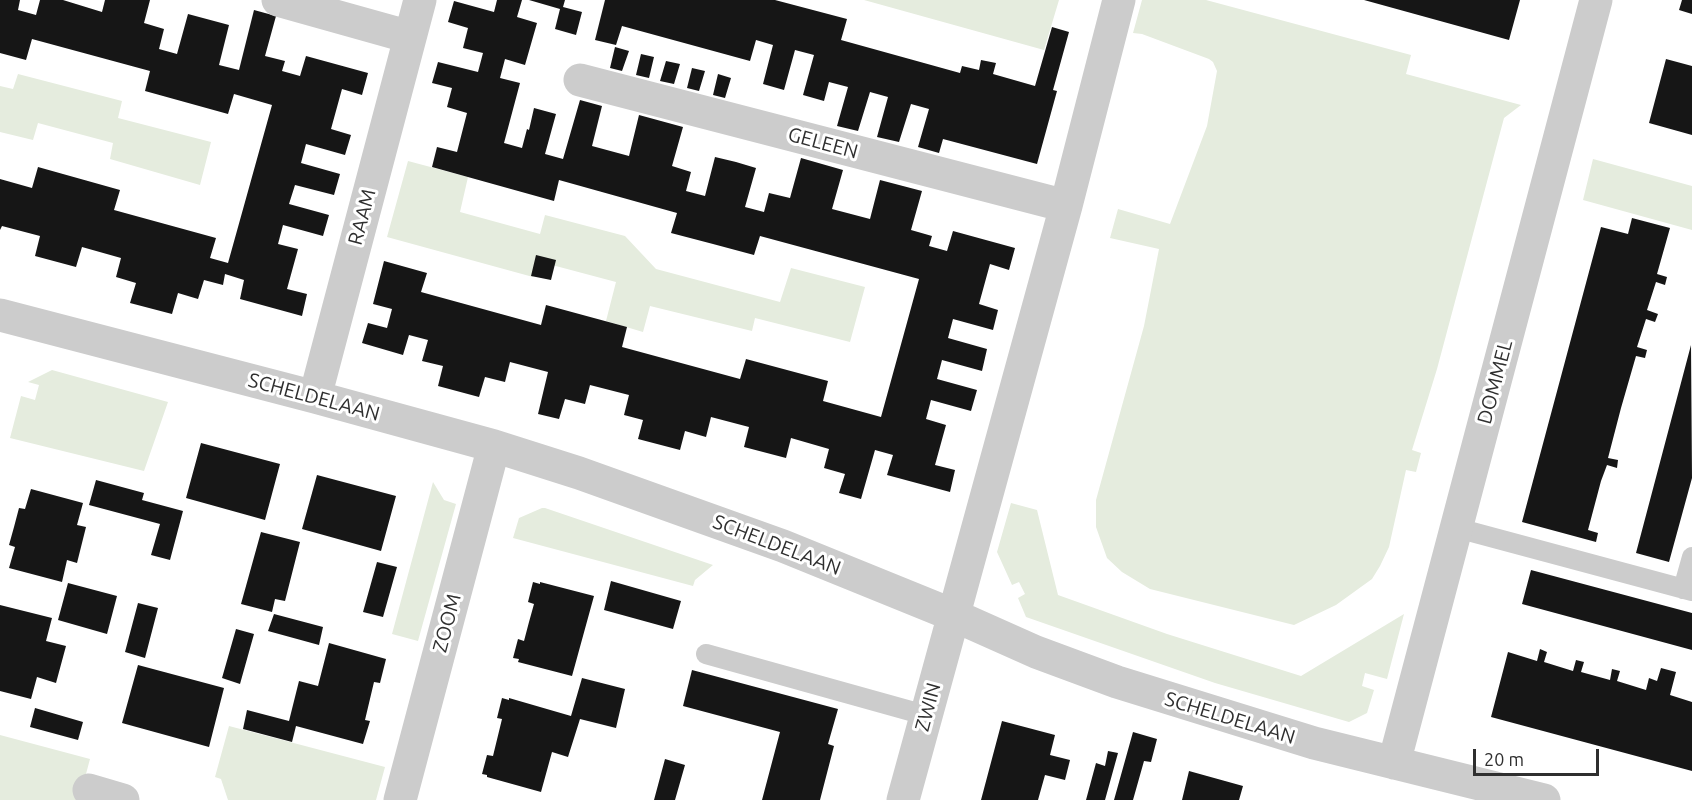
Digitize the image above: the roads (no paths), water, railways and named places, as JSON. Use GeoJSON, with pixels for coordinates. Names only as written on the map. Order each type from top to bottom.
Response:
{"type":"FeatureCollection","features":[{"type":"Feature","properties":{"kind":"street"},"geometry":{"type":"LineString","coordinates":[[278,0],[410,37]]}},
{"type":"Feature","properties":{"kind":"street","name":"RAAM"},"geometry":{"type":"LineString","coordinates":[[315,397],[420,0]]}},
{"type":"Feature","properties":{"kind":"street"},"geometry":{"type":"LineString","coordinates":[[953,615],[1066,207],[1119,0]]}},
{"type":"Feature","properties":{"kind":"street","name":"DOMMEL"},"geometry":{"type":"LineString","coordinates":[[1394,763],[1596,0]]}},
{"type":"Feature","properties":{"kind":"street","name":"GELEEN"},"geometry":{"type":"LineString","coordinates":[[580,80],[1066,207]]}},
{"type":"Feature","properties":{"kind":"street","name":"SCHELDELAAN"},"geometry":{"type":"LineString","coordinates":[[2,324],[315,397],[494,446],[579,473],[783,546],[953,615],[1036,652],[1127,686],[1314,743],[1544,800]]}},
{"type":"Feature","properties":{"kind":"street","name":"ZOOM"},"geometry":{"type":"LineString","coordinates":[[400,800],[494,446]]}},
{"type":"Feature","properties":{"kind":"street","name":"ZWIN"},"geometry":{"type":"LineString","coordinates":[[903,800],[953,615]]}},
{"type":"Feature","properties":{"kind":"street"},"geometry":{"type":"LineString","coordinates":[[89,790],[123,800]]}},
{"type":"Feature","properties":{"kind":"lane"},"geometry":{"type":"LineString","coordinates":[[1457,528],[1688,590],[1692,557]]}},
{"type":"Feature","properties":{"kind":"lane"},"geometry":{"type":"LineString","coordinates":[[706,654],[926,715]]}}]}
